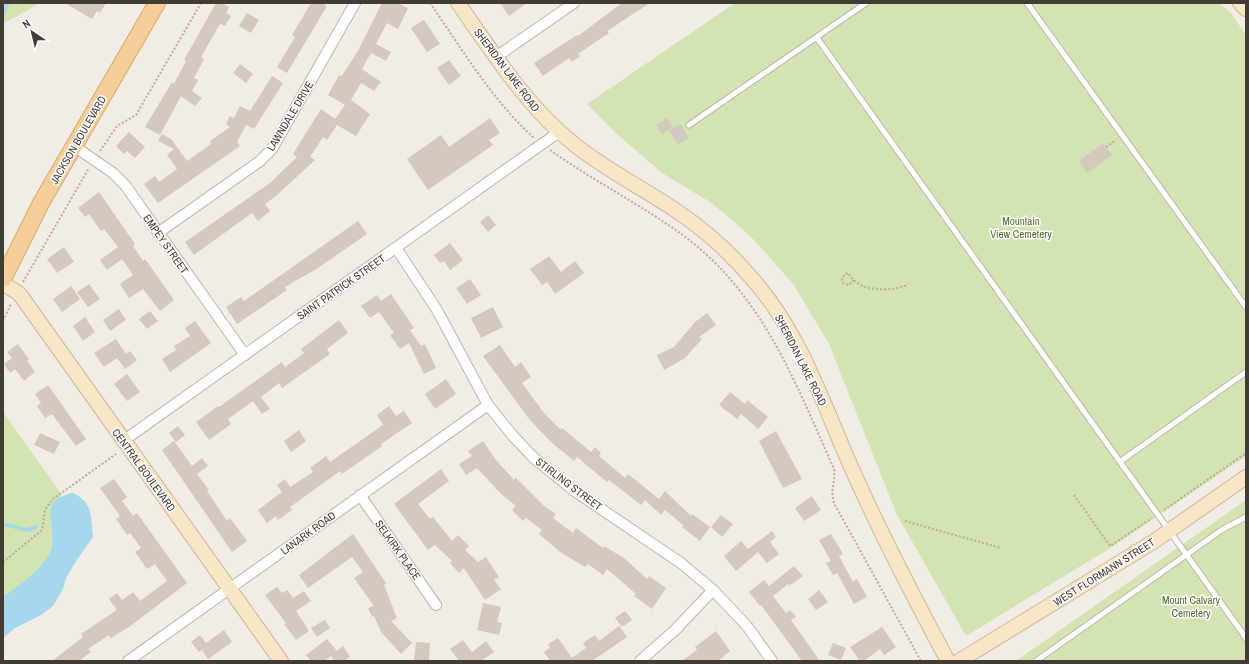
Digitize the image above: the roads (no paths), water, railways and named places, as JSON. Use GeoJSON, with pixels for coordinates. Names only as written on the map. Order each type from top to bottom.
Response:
{"type":"FeatureCollection","features":[{"type":"Feature","properties":{"kind":"main road","name":"JACKSON BOULEVARD"},"geometry":{"type":"LineString","coordinates":[[3,279],[38,209],[157,3]]}},
{"type":"Feature","properties":{"kind":"main road","name":"SHERIDAN LAKE ROAD"},"geometry":{"type":"LineString","coordinates":[[458,3],[530,102],[559,132],[602,166],[668,205],[698,226],[732,257],[767,297],[787,329],[805,363],[878,526],[948,661]]}},
{"type":"Feature","properties":{"kind":"main road"},"geometry":{"type":"LineString","coordinates":[[1240,3],[1246,10]]}},
{"type":"Feature","properties":{"kind":"main road","name":"CENTRAL BOULEVARD"},"geometry":{"type":"LineString","coordinates":[[3,284],[21,296],[281,661]]}},
{"type":"Feature","properties":{"kind":"main road","name":"WEST FLORMANN STREET"},"geometry":{"type":"LineString","coordinates":[[959,661],[1170,530],[1246,477]]}},
{"type":"Feature","properties":{"kind":"street","name":"LAWNDALE DRIVE"},"geometry":{"type":"LineString","coordinates":[[158,233],[260,161],[272,149],[356,3]]}},
{"type":"Feature","properties":{"kind":"street"},"geometry":{"type":"LineString","coordinates":[[496,57],[574,3]]}},
{"type":"Feature","properties":{"kind":"street","name":"SAINT PATRICK STREET"},"geometry":{"type":"LineString","coordinates":[[123,441],[559,132]]}},
{"type":"Feature","properties":{"kind":"street","name":"EMPEY STREET"},"geometry":{"type":"LineString","coordinates":[[74,146],[117,177],[245,355]]}},
{"type":"Feature","properties":{"kind":"street","name":"STIRLING STREET"},"geometry":{"type":"LineString","coordinates":[[396,248],[437,310],[488,405],[513,436],[554,475],[576,492],[681,563],[713,590],[747,626],[772,661]]}},
{"type":"Feature","properties":{"kind":"street","name":"LANARK ROAD"},"geometry":{"type":"LineString","coordinates":[[128,661],[488,405]]}},
{"type":"Feature","properties":{"kind":"street","name":"SELKIRK PLACE"},"geometry":{"type":"LineString","coordinates":[[360,495],[436,605]]}},
{"type":"Feature","properties":{"kind":"street"},"geometry":{"type":"LineString","coordinates":[[640,661],[675,630],[713,590]]}},
{"type":"Feature","properties":{"kind":"lane"},"geometry":{"type":"LineString","coordinates":[[689,125],[866,3]]}},
{"type":"Feature","properties":{"kind":"lane"},"geometry":{"type":"LineString","coordinates":[[1027,3],[1246,307]]}},
{"type":"Feature","properties":{"kind":"lane"},"geometry":{"type":"LineString","coordinates":[[817,38],[1121,461],[1246,638]]}},
{"type":"Feature","properties":{"kind":"lane"},"geometry":{"type":"LineString","coordinates":[[1121,461],[1246,372]]}},
{"type":"Feature","properties":{"kind":"lane"},"geometry":{"type":"LineString","coordinates":[[1036,661],[1223,529],[1246,517]]}},
{"type":"Feature","properties":{"kind":"water"},"geometry":{"type":"Polygon","coordinates":[[[73,493],[80,497],[88,506],[91,517],[93,537],[66,578],[63,589],[53,606],[41,615],[15,628],[3,638],[3,597],[37,570],[48,556],[51,549],[52,540],[50,515],[51,508],[54,502],[61,497],[73,493]]]}},
{"type":"Feature","properties":{"kind":"waterway"},"geometry":{"type":"LineString","coordinates":[[3,14],[8,3]]}},
{"type":"Feature","properties":{"kind":"waterway"},"geometry":{"type":"LineString","coordinates":[[3,524],[27,530],[36,527]]}},
{"type":"Feature","properties":{"kind":"park label","name":"Mountain View Cemetery"},"geometry":{"type":"Point","coordinates":[1021,227]}},
{"type":"Feature","properties":{"kind":"park label","name":"Mount Calvary Cemetery"},"geometry":{"type":"Point","coordinates":[1191,606]}}]}
